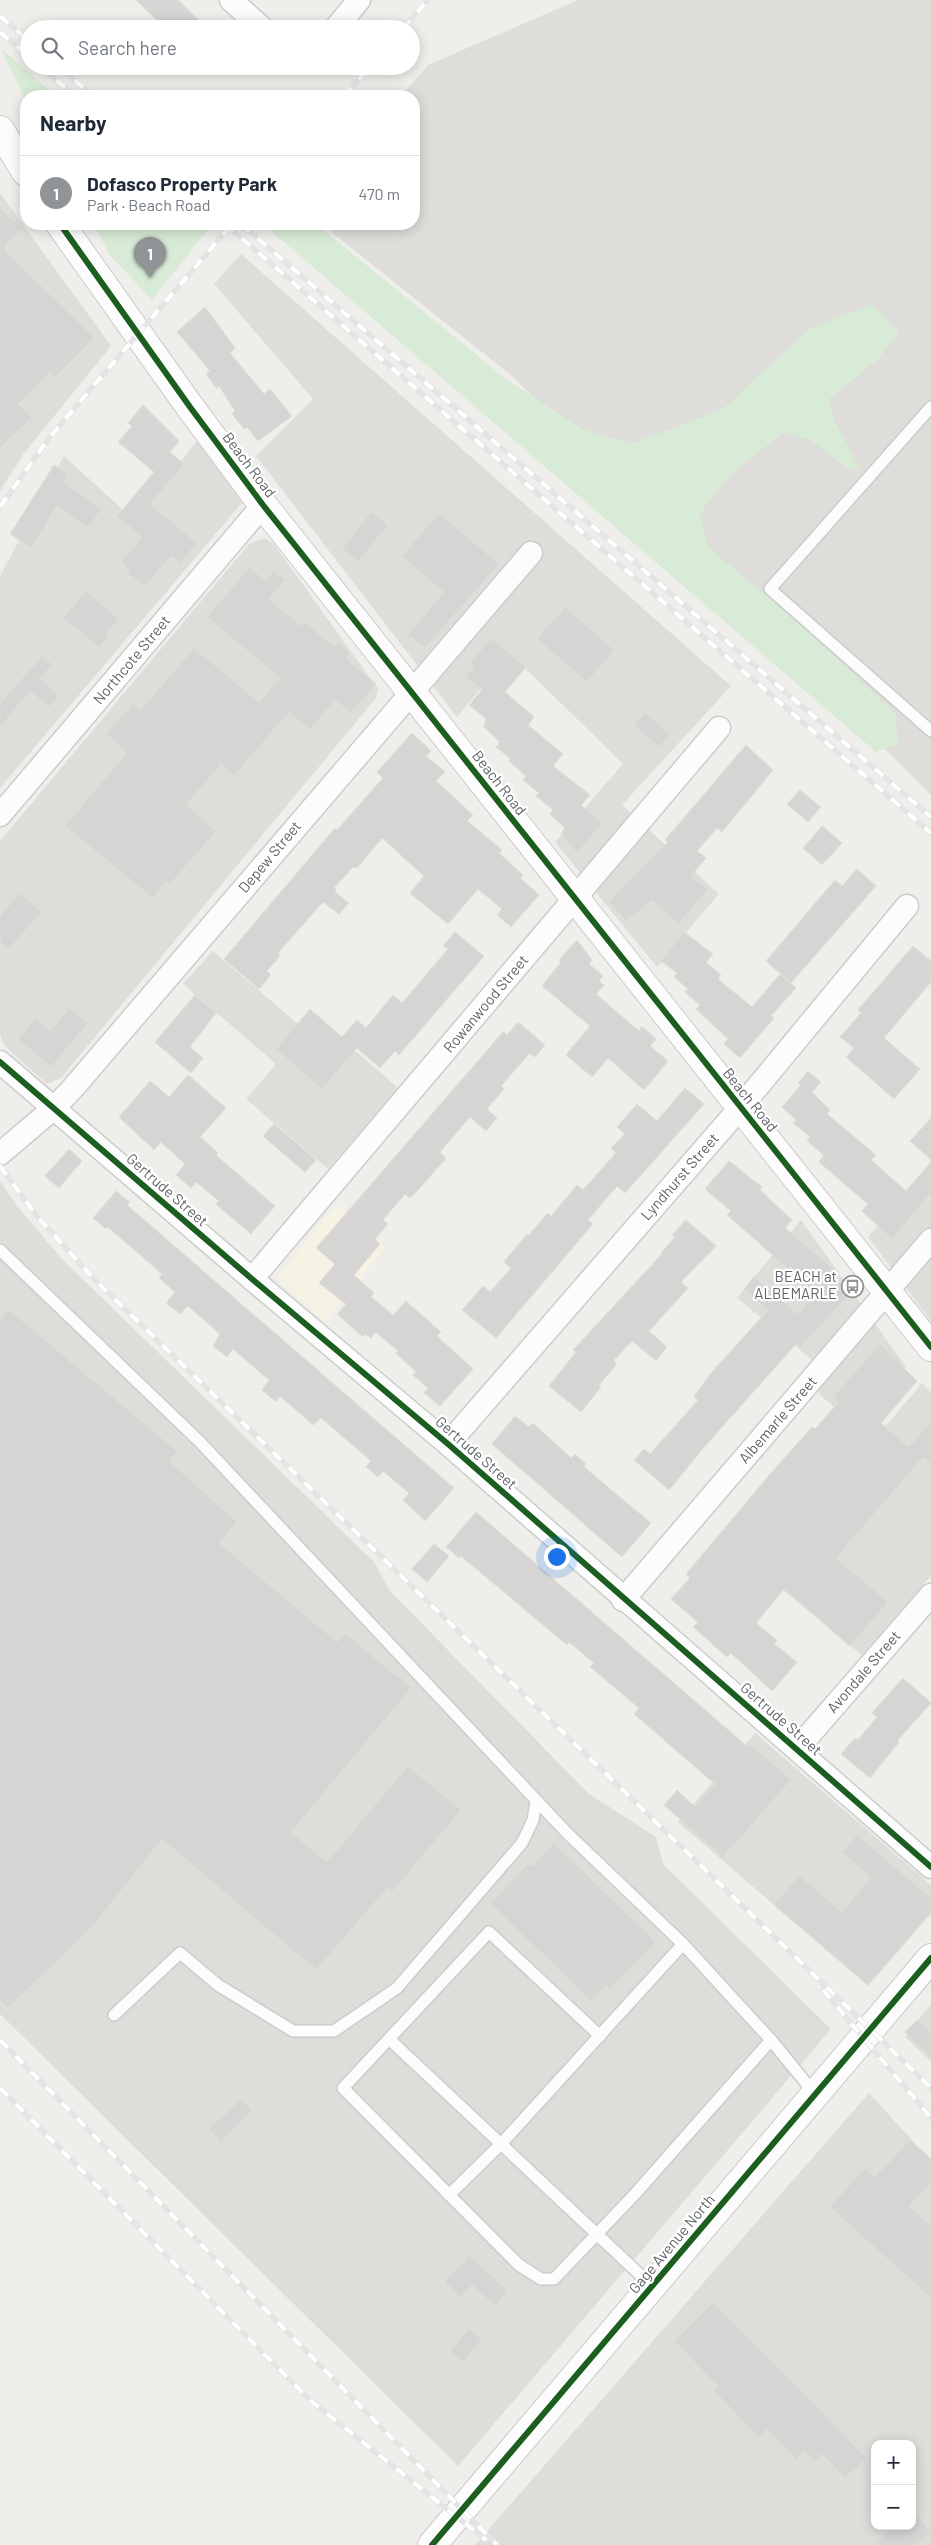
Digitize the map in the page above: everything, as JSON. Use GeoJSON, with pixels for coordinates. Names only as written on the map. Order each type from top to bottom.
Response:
{"type":"FeatureCollection","features":[{"type":"Feature","properties":{"kind":"street"},"geometry":{"type":"LineString","coordinates":[[231,0],[253,20]]}},
{"type":"Feature","properties":{"kind":"street"},"geometry":{"type":"LineString","coordinates":[[342,20],[359,0]]}},
{"type":"Feature","properties":{"kind":"street","name":"Beach Road"},"geometry":{"type":"LineString","coordinates":[[64,230],[190,407],[263,505],[931,1348]]}},
{"type":"Feature","properties":{"kind":"street","name":"Northcote Street"},"geometry":{"type":"LineString","coordinates":[[0,815],[263,505]]}},
{"type":"Feature","properties":{"kind":"street","name":"Depew Street"},"geometry":{"type":"LineString","coordinates":[[0,1154],[54,1108],[531,553]]}},
{"type":"Feature","properties":{"kind":"street","name":"Rowanwood Street"},"geometry":{"type":"LineString","coordinates":[[252,1279],[719,728]]}},
{"type":"Feature","properties":{"kind":"street","name":"Lyndhurst Street"},"geometry":{"type":"LineString","coordinates":[[448,1444],[740,1108],[908,906]]}},
{"type":"Feature","properties":{"kind":"street","name":"Gertrude Street"},"geometry":{"type":"LineString","coordinates":[[0,1062],[252,1279],[448,1444],[931,1867]]}},
{"type":"Feature","properties":{"kind":"street","name":"Albemarle Street"},"geometry":{"type":"LineString","coordinates":[[624,1600],[931,1240]]}},
{"type":"Feature","properties":{"kind":"street","name":"Avondale Street"},"geometry":{"type":"LineString","coordinates":[[798,1749],[931,1595]]}},
{"type":"Feature","properties":{"kind":"street","name":"Gage Avenue North"},"geometry":{"type":"LineString","coordinates":[[432,2545],[931,1958]]}},
{"type":"Feature","properties":{"kind":"lane"},"geometry":{"type":"LineString","coordinates":[[931,407],[770,589],[931,731]]}},
{"type":"Feature","properties":{"kind":"lane"},"geometry":{"type":"LineString","coordinates":[[0,1250],[200,1442],[536,1801],[683,1944],[771,2040],[815,2094]]}},
{"type":"Feature","properties":{"kind":"lane"},"geometry":{"type":"LineString","coordinates":[[114,2015],[180,1954],[218,1985],[293,2031],[334,2031],[398,1988],[522,1843],[533,1820],[536,1801]]}},
{"type":"Feature","properties":{"kind":"lane"},"geometry":{"type":"LineString","coordinates":[[600,2036],[489,1932],[343,2088],[519,2265],[541,2279],[554,2279],[597,2234],[771,2040]]}},
{"type":"Feature","properties":{"kind":"lane"},"geometry":{"type":"LineString","coordinates":[[449,2194],[501,2144],[683,1944]]}},
{"type":"Feature","properties":{"kind":"lane"},"geometry":{"type":"LineString","coordinates":[[389,2039],[652,2286]]}},
{"type":"Feature","properties":{"kind":"shaded area"},"geometry":{"type":"Polygon","coordinates":[[[578,0],[931,0],[931,795],[511,375],[329,230],[420,230],[420,90],[406,90],[428,65],[578,0]]]}},
{"type":"Feature","properties":{"kind":"shaded area"},"geometry":{"type":"Polygon","coordinates":[[[0,193],[20,221],[20,230],[27,230],[111,346],[24,453],[0,491],[0,193]]]}},
{"type":"Feature","properties":{"kind":"shaded area"},"geometry":{"type":"Polygon","coordinates":[[[241,254],[731,686],[622,805],[719,894],[657,967],[555,842],[623,764],[510,653],[457,717],[256,456],[313,399],[214,284],[241,254]]]}},
{"type":"Feature","properties":{"kind":"shaded area"},"geometry":{"type":"Polygon","coordinates":[[[197,441],[228,482],[246,498],[0,788],[0,576],[64,456],[134,520],[197,441]]]}},
{"type":"Feature","properties":{"kind":"shaded area"},"geometry":{"type":"Polygon","coordinates":[[[264,538],[273,543],[378,689],[376,698],[61,1078],[47,1084],[11,1052],[2,1042],[0,1034],[0,841],[249,544],[264,538]]]}},
{"type":"Feature","properties":{"kind":"shaded area"},"geometry":{"type":"Polygon","coordinates":[[[213,951],[298,1024],[310,1011],[398,1088],[328,1169],[246,1099],[276,1064],[183,984],[213,951]]]}},
{"type":"Feature","properties":{"kind":"shaded area"},"geometry":{"type":"Polygon","coordinates":[[[931,1166],[931,1321],[868,1237],[931,1166]]]}},
{"type":"Feature","properties":{"kind":"shaded area"},"geometry":{"type":"Polygon","coordinates":[[[0,1181],[17,1206],[61,1258],[374,1562],[390,1591],[589,1794],[656,1837],[663,1864],[831,2029],[458,2466],[0,2014],[0,1181]]]}},
{"type":"Feature","properties":{"kind":"shaded area"},"geometry":{"type":"Polygon","coordinates":[[[337,1204],[385,1247],[325,1322],[276,1278],[337,1204]]]}},
{"type":"Feature","properties":{"kind":"shaded area"},"geometry":{"type":"Polygon","coordinates":[[[801,1220],[906,1367],[855,1425],[819,1394],[811,1359],[737,1298],[801,1220]]]}},
{"type":"Feature","properties":{"kind":"shaded area"},"geometry":{"type":"Polygon","coordinates":[[[922,1383],[931,1393],[931,1576],[862,1655],[762,1573],[922,1383]]]}},
{"type":"Feature","properties":{"kind":"shaded area"},"geometry":{"type":"Polygon","coordinates":[[[755,1733],[931,1885],[931,1914],[868,1986],[678,1822],[755,1733]]]}},
{"type":"Feature","properties":{"kind":"shaded area"},"geometry":{"type":"Polygon","coordinates":[[[931,2004],[931,2061],[905,2037],[931,2004]]]}},
{"type":"Feature","properties":{"kind":"shaded area"},"geometry":{"type":"Polygon","coordinates":[[[869,2093],[931,2161],[931,2545],[475,2545],[869,2093]]]}},
{"type":"Feature","properties":{"kind":"green space"},"geometry":{"type":"Polygon","coordinates":[[[1,49],[20,65],[20,75],[31,75],[49,90],[21,90],[1,49]]]}},
{"type":"Feature","properties":{"kind":"green space"},"geometry":{"type":"Polygon","coordinates":[[[96,230],[207,230],[152,300],[111,256],[96,230]]]}},
{"type":"Feature","properties":{"kind":"green space"},"geometry":{"type":"Polygon","coordinates":[[[270,230],[323,230],[506,379],[582,429],[631,444],[723,409],[810,328],[872,304],[899,332],[878,359],[828,400],[834,419],[860,469],[848,469],[812,441],[785,432],[728,479],[718,489],[700,514],[709,548],[798,622],[895,713],[898,744],[876,752],[270,230]]]}},
{"type":"Feature","properties":{"kind":"building"},"geometry":{"type":"Polygon","coordinates":[[[136,0],[178,0],[199,20],[157,20],[136,0]]]}},
{"type":"Feature","properties":{"kind":"building"},"geometry":{"type":"Polygon","coordinates":[[[0,208],[21,230],[3,248],[94,338],[55,377],[50,372],[18,404],[32,417],[0,448],[0,208]]]}},
{"type":"Feature","properties":{"kind":"building"},"geometry":{"type":"Polygon","coordinates":[[[205,307],[235,348],[230,353],[264,394],[270,389],[292,416],[258,441],[247,427],[244,429],[232,414],[235,411],[219,386],[217,389],[206,374],[210,371],[177,332],[205,307]]]}},
{"type":"Feature","properties":{"kind":"building"},"geometry":{"type":"Polygon","coordinates":[[[143,405],[179,441],[170,452],[184,464],[150,504],[197,543],[180,563],[171,556],[144,586],[127,572],[129,569],[121,562],[142,537],[117,516],[154,472],[118,442],[132,426],[128,423],[143,405]]]}},
{"type":"Feature","properties":{"kind":"building"},"geometry":{"type":"Polygon","coordinates":[[[54,465],[68,474],[63,482],[101,509],[88,528],[57,506],[31,548],[10,534],[54,465]]]}},
{"type":"Feature","properties":{"kind":"building"},"geometry":{"type":"Polygon","coordinates":[[[371,512],[388,525],[358,562],[342,549],[371,512]]]}},
{"type":"Feature","properties":{"kind":"building"},"geometry":{"type":"Polygon","coordinates":[[[439,513],[499,564],[425,648],[408,635],[444,592],[402,556],[439,513]]]}},
{"type":"Feature","properties":{"kind":"building"},"geometry":{"type":"Polygon","coordinates":[[[250,567],[265,581],[274,571],[285,580],[269,599],[301,626],[305,622],[334,647],[339,642],[350,652],[346,658],[376,684],[351,713],[335,700],[310,730],[289,712],[234,776],[221,764],[186,805],[216,831],[170,884],[166,881],[153,898],[65,826],[127,752],[106,734],[133,703],[141,710],[194,648],[259,702],[280,678],[207,617],[250,567]]]}},
{"type":"Feature","properties":{"kind":"building"},"geometry":{"type":"Polygon","coordinates":[[[86,591],[119,619],[106,633],[109,636],[99,647],[63,618],[86,591]]]}},
{"type":"Feature","properties":{"kind":"building"},"geometry":{"type":"Polygon","coordinates":[[[565,607],[614,650],[587,682],[537,639],[565,607]]]}},
{"type":"Feature","properties":{"kind":"building"},"geometry":{"type":"Polygon","coordinates":[[[491,638],[526,667],[505,692],[534,717],[528,725],[563,754],[553,766],[590,795],[581,805],[602,824],[577,853],[561,834],[565,828],[550,814],[553,810],[536,796],[539,793],[523,780],[526,776],[509,761],[511,759],[496,747],[500,742],[484,727],[486,719],[469,705],[482,690],[465,677],[474,666],[470,663],[491,638]]]}},
{"type":"Feature","properties":{"kind":"building"},"geometry":{"type":"Polygon","coordinates":[[[42,656],[52,664],[40,679],[59,696],[49,707],[30,691],[0,727],[0,703],[42,656]]]}},
{"type":"Feature","properties":{"kind":"building"},"geometry":{"type":"Polygon","coordinates":[[[645,713],[670,734],[659,747],[634,725],[645,713]]]}},
{"type":"Feature","properties":{"kind":"building"},"geometry":{"type":"Polygon","coordinates":[[[412,733],[431,751],[426,756],[445,772],[436,781],[473,815],[467,821],[502,850],[499,853],[523,875],[520,878],[539,895],[511,927],[497,915],[502,909],[478,889],[448,924],[410,893],[424,876],[382,838],[357,868],[353,867],[334,888],[336,889],[335,892],[349,903],[339,914],[323,902],[278,953],[280,956],[267,971],[271,975],[259,989],[224,959],[335,828],[337,830],[383,778],[377,772],[412,733]]]}},
{"type":"Feature","properties":{"kind":"building"},"geometry":{"type":"Polygon","coordinates":[[[746,745],[773,770],[722,832],[717,828],[697,851],[706,858],[691,876],[708,890],[678,924],[652,900],[626,921],[609,901],[668,842],[665,840],[746,745]]]}},
{"type":"Feature","properties":{"kind":"building"},"geometry":{"type":"Polygon","coordinates":[[[800,790],[821,807],[808,822],[787,804],[800,790]]]}},
{"type":"Feature","properties":{"kind":"building"},"geometry":{"type":"Polygon","coordinates":[[[822,826],[842,843],[822,865],[803,848],[822,826]]]}},
{"type":"Feature","properties":{"kind":"building"},"geometry":{"type":"Polygon","coordinates":[[[857,869],[876,886],[791,983],[766,961],[835,880],[842,886],[857,869]]]}},
{"type":"Feature","properties":{"kind":"building"},"geometry":{"type":"Polygon","coordinates":[[[20,893],[41,912],[9,949],[0,941],[0,916],[20,893]]]}},
{"type":"Feature","properties":{"kind":"building"},"geometry":{"type":"Polygon","coordinates":[[[455,932],[484,956],[399,1055],[395,1051],[380,1068],[357,1048],[322,1089],[276,1049],[310,1009],[342,1037],[357,1020],[366,1028],[393,995],[402,1003],[448,949],[443,946],[455,932]]]}},
{"type":"Feature","properties":{"kind":"building"},"geometry":{"type":"Polygon","coordinates":[[[684,932],[713,954],[706,962],[721,975],[718,979],[752,1007],[780,974],[796,988],[771,1016],[774,1018],[740,1058],[724,1044],[728,1039],[696,1009],[700,1005],[685,992],[688,989],[674,977],[677,973],[661,961],[684,932]]]}},
{"type":"Feature","properties":{"kind":"building"},"geometry":{"type":"Polygon","coordinates":[[[577,940],[592,960],[589,964],[603,976],[599,981],[604,985],[596,994],[639,1031],[642,1026],[656,1039],[650,1046],[668,1061],[644,1090],[608,1058],[592,1077],[566,1055],[590,1026],[542,986],[561,962],[559,960],[577,940]]]}},
{"type":"Feature","properties":{"kind":"building"},"geometry":{"type":"Polygon","coordinates":[[[913,946],[931,961],[931,982],[884,1038],[920,1069],[894,1099],[846,1057],[854,1048],[840,1037],[861,1013],[858,1010],[913,946]]]}},
{"type":"Feature","properties":{"kind":"building"},"geometry":{"type":"Polygon","coordinates":[[[195,995],[216,1013],[190,1047],[203,1058],[191,1073],[155,1042],[195,995]]]}},
{"type":"Feature","properties":{"kind":"building"},"geometry":{"type":"Polygon","coordinates":[[[69,1008],[88,1023],[51,1067],[18,1039],[35,1019],[50,1031],[69,1008]]]}},
{"type":"Feature","properties":{"kind":"building"},"geometry":{"type":"Polygon","coordinates":[[[518,1022],[545,1045],[535,1057],[530,1053],[501,1086],[504,1089],[487,1109],[497,1118],[486,1131],[470,1117],[440,1152],[446,1158],[410,1198],[405,1194],[383,1220],[388,1224],[375,1239],[380,1244],[354,1275],[374,1293],[371,1297],[393,1315],[406,1301],[441,1332],[437,1336],[473,1369],[440,1406],[424,1393],[428,1388],[413,1375],[416,1372],[396,1353],[398,1351],[376,1332],[371,1338],[366,1334],[363,1337],[337,1314],[346,1304],[319,1283],[335,1264],[316,1248],[503,1032],[507,1035],[518,1022]]]}},
{"type":"Feature","properties":{"kind":"building"},"geometry":{"type":"Polygon","coordinates":[[[808,1071],[821,1082],[812,1092],[830,1110],[827,1114],[876,1155],[871,1160],[906,1191],[931,1162],[931,1193],[892,1239],[862,1211],[868,1204],[819,1162],[824,1155],[807,1141],[810,1137],[793,1123],[796,1120],[782,1107],[801,1085],[798,1083],[808,1071]]]}},
{"type":"Feature","properties":{"kind":"building"},"geometry":{"type":"Polygon","coordinates":[[[188,1075],[226,1108],[200,1137],[218,1153],[216,1155],[275,1206],[251,1234],[216,1204],[219,1201],[196,1182],[191,1188],[176,1175],[185,1164],[161,1142],[154,1150],[119,1117],[150,1081],[169,1097],[188,1075]]]}},
{"type":"Feature","properties":{"kind":"building"},"geometry":{"type":"Polygon","coordinates":[[[685,1088],[704,1104],[625,1193],[617,1186],[588,1220],[593,1224],[496,1338],[462,1310],[483,1286],[490,1292],[511,1268],[504,1262],[527,1234],[529,1235],[548,1213],[551,1216],[577,1185],[583,1190],[616,1153],[611,1148],[625,1134],[617,1127],[637,1104],[657,1121],[685,1088]]]}},
{"type":"Feature","properties":{"kind":"building"},"geometry":{"type":"Polygon","coordinates":[[[931,1118],[931,1160],[910,1141],[931,1118]]]}},
{"type":"Feature","properties":{"kind":"building"},"geometry":{"type":"Polygon","coordinates":[[[274,1124],[316,1160],[305,1172],[263,1136],[274,1124]]]}},
{"type":"Feature","properties":{"kind":"building"},"geometry":{"type":"Polygon","coordinates":[[[69,1149],[82,1161],[59,1188],[45,1176],[69,1149]]]}},
{"type":"Feature","properties":{"kind":"building"},"geometry":{"type":"Polygon","coordinates":[[[729,1161],[762,1187],[760,1190],[792,1220],[785,1228],[836,1271],[832,1275],[851,1293],[800,1347],[797,1343],[706,1445],[669,1490],[634,1460],[644,1449],[650,1454],[698,1400],[694,1396],[712,1372],[768,1310],[744,1289],[754,1277],[798,1314],[816,1293],[727,1215],[731,1211],[705,1189],[729,1161]]]}},
{"type":"Feature","properties":{"kind":"building"},"geometry":{"type":"Polygon","coordinates":[[[116,1191],[130,1202],[127,1205],[454,1488],[425,1521],[403,1500],[409,1493],[383,1471],[378,1477],[366,1467],[371,1461],[321,1418],[313,1425],[280,1396],[276,1402],[262,1390],[269,1380],[233,1349],[227,1357],[213,1346],[220,1334],[188,1306],[180,1314],[166,1303],[175,1292],[159,1278],[162,1274],[108,1227],[106,1229],[93,1218],[116,1191]]]}},
{"type":"Feature","properties":{"kind":"building"},"geometry":{"type":"Polygon","coordinates":[[[686,1220],[716,1246],[681,1282],[688,1288],[649,1331],[667,1347],[656,1361],[632,1341],[614,1360],[616,1365],[599,1385],[601,1387],[581,1412],[549,1386],[576,1352],[573,1350],[662,1254],[675,1237],[672,1235],[686,1220]]]}},
{"type":"Feature","properties":{"kind":"building"},"geometry":{"type":"Polygon","coordinates":[[[8,1309],[177,1451],[169,1461],[237,1522],[219,1543],[337,1642],[345,1633],[411,1688],[291,1832],[327,1862],[408,1766],[461,1810],[393,1891],[388,1887],[316,1970],[162,1839],[93,1926],[8,2008],[0,2000],[0,1319],[8,1309]]]}},
{"type":"Feature","properties":{"kind":"building"},"geometry":{"type":"Polygon","coordinates":[[[880,1344],[917,1381],[881,1423],[909,1447],[931,1422],[931,1464],[923,1457],[836,1558],[888,1602],[850,1646],[784,1589],[756,1623],[777,1640],[774,1644],[797,1662],[772,1691],[731,1653],[727,1657],[693,1627],[698,1622],[671,1599],[690,1578],[686,1574],[777,1466],[812,1427],[815,1429],[839,1402],[833,1397],[880,1344]]]}},
{"type":"Feature","properties":{"kind":"building"},"geometry":{"type":"Polygon","coordinates":[[[515,1416],[529,1427],[533,1423],[571,1458],[575,1454],[586,1464],[584,1467],[651,1523],[622,1557],[492,1444],[515,1416]]]}},
{"type":"Feature","properties":{"kind":"building"},"geometry":{"type":"Polygon","coordinates":[[[476,1512],[748,1747],[750,1744],[791,1780],[723,1857],[664,1805],[677,1790],[695,1807],[715,1784],[634,1714],[639,1708],[590,1667],[594,1663],[569,1642],[567,1645],[461,1556],[459,1558],[446,1547],[476,1512]]]}},
{"type":"Feature","properties":{"kind":"building"},"geometry":{"type":"Polygon","coordinates":[[[434,1544],[449,1556],[427,1582],[412,1569],[434,1544]]]}},
{"type":"Feature","properties":{"kind":"building"},"geometry":{"type":"Polygon","coordinates":[[[903,1678],[931,1703],[897,1741],[899,1742],[870,1778],[841,1754],[855,1738],[858,1740],[877,1717],[872,1713],[903,1678]]]}},
{"type":"Feature","properties":{"kind":"building"},"geometry":{"type":"Polygon","coordinates":[[[857,1835],[931,1898],[931,1912],[868,1985],[774,1905],[799,1875],[842,1912],[871,1877],[842,1852],[857,1835]]]}},
{"type":"Feature","properties":{"kind":"building"},"geometry":{"type":"Polygon","coordinates":[[[554,1843],[656,1942],[610,1989],[606,1985],[591,2001],[490,1903],[528,1864],[531,1867],[554,1843]]]}},
{"type":"Feature","properties":{"kind":"building"},"geometry":{"type":"Polygon","coordinates":[[[917,2020],[931,2033],[931,2057],[905,2032],[917,2020]]]}},
{"type":"Feature","properties":{"kind":"building"},"geometry":{"type":"Polygon","coordinates":[[[241,2099],[252,2111],[221,2141],[209,2129],[241,2099]]]}},
{"type":"Feature","properties":{"kind":"building"},"geometry":{"type":"Polygon","coordinates":[[[910,2140],[931,2159],[931,2183],[909,2206],[931,2226],[931,2298],[830,2207],[865,2168],[875,2177],[910,2140]]]}},
{"type":"Feature","properties":{"kind":"building"},"geometry":{"type":"Polygon","coordinates":[[[469,2255],[508,2291],[495,2306],[472,2285],[461,2297],[445,2282],[469,2255]]]}},
{"type":"Feature","properties":{"kind":"building"},"geometry":{"type":"Polygon","coordinates":[[[713,2302],[867,2458],[845,2478],[822,2454],[815,2461],[805,2451],[796,2459],[767,2429],[759,2437],[714,2391],[718,2386],[674,2341],[713,2302]]]}},
{"type":"Feature","properties":{"kind":"building"},"geometry":{"type":"Polygon","coordinates":[[[469,2329],[482,2340],[463,2362],[450,2351],[469,2329]]]}},
{"type":"Feature","properties":{"kind":"building"},"geometry":{"type":"Polygon","coordinates":[[[916,2514],[931,2533],[917,2545],[874,2545],[891,2530],[916,2530],[916,2514]]]}},
{"type":"Feature","properties":{"kind":"railway"},"geometry":{"type":"LineString","coordinates":[[411,20],[428,0]]}},
{"type":"Feature","properties":{"kind":"railway"},"geometry":{"type":"LineString","coordinates":[[0,16],[20,33]]}},
{"type":"Feature","properties":{"kind":"railway"},"geometry":{"type":"LineString","coordinates":[[0,32],[20,49]]}},
{"type":"Feature","properties":{"kind":"railway"},"geometry":{"type":"LineString","coordinates":[[50,75],[68,90]]}},
{"type":"Feature","properties":{"kind":"railway"},"geometry":{"type":"LineString","coordinates":[[68,75],[86,90]]}},
{"type":"Feature","properties":{"kind":"railway"},"geometry":{"type":"LineString","coordinates":[[349,90],[363,75]]}},
{"type":"Feature","properties":{"kind":"railway"},"geometry":{"type":"LineString","coordinates":[[0,507],[49,438],[227,230]]}},
{"type":"Feature","properties":{"kind":"railway"},"geometry":{"type":"LineString","coordinates":[[232,230],[931,833]]}},
{"type":"Feature","properties":{"kind":"railway"},"geometry":{"type":"LineString","coordinates":[[248,230],[931,817]]}},
{"type":"Feature","properties":{"kind":"railway"},"geometry":{"type":"LineString","coordinates":[[0,1166],[36,1215],[95,1280],[931,2088]]}},
{"type":"Feature","properties":{"kind":"railway"},"geometry":{"type":"LineString","coordinates":[[823,1990],[931,2118]]}},
{"type":"Feature","properties":{"kind":"railway"},"geometry":{"type":"LineString","coordinates":[[0,2040],[497,2545]]}},
{"type":"Feature","properties":{"kind":"railway"},"geometry":{"type":"LineString","coordinates":[[0,2088],[311,2401],[486,2540]]}},
{"type":"Feature","properties":{"kind":"cycle path"},"geometry":{"type":"LineString","coordinates":[[64,230],[190,407],[263,505],[931,1347]]}},
{"type":"Feature","properties":{"kind":"cycle path"},"geometry":{"type":"LineString","coordinates":[[0,1062],[252,1279],[448,1444],[931,1867]]}},
{"type":"Feature","properties":{"kind":"cycle path"},"geometry":{"type":"LineString","coordinates":[[432,2545],[931,1958]]}},
{"type":"Feature","properties":{"kind":"place","name":"Dofasco Property Park"},"geometry":{"type":"Point","coordinates":[150,278]}},
{"type":"Feature","properties":{"kind":"place","name":"BEACH at ALBEMARLE"},"geometry":{"type":"Point","coordinates":[853,1286]}}]}
